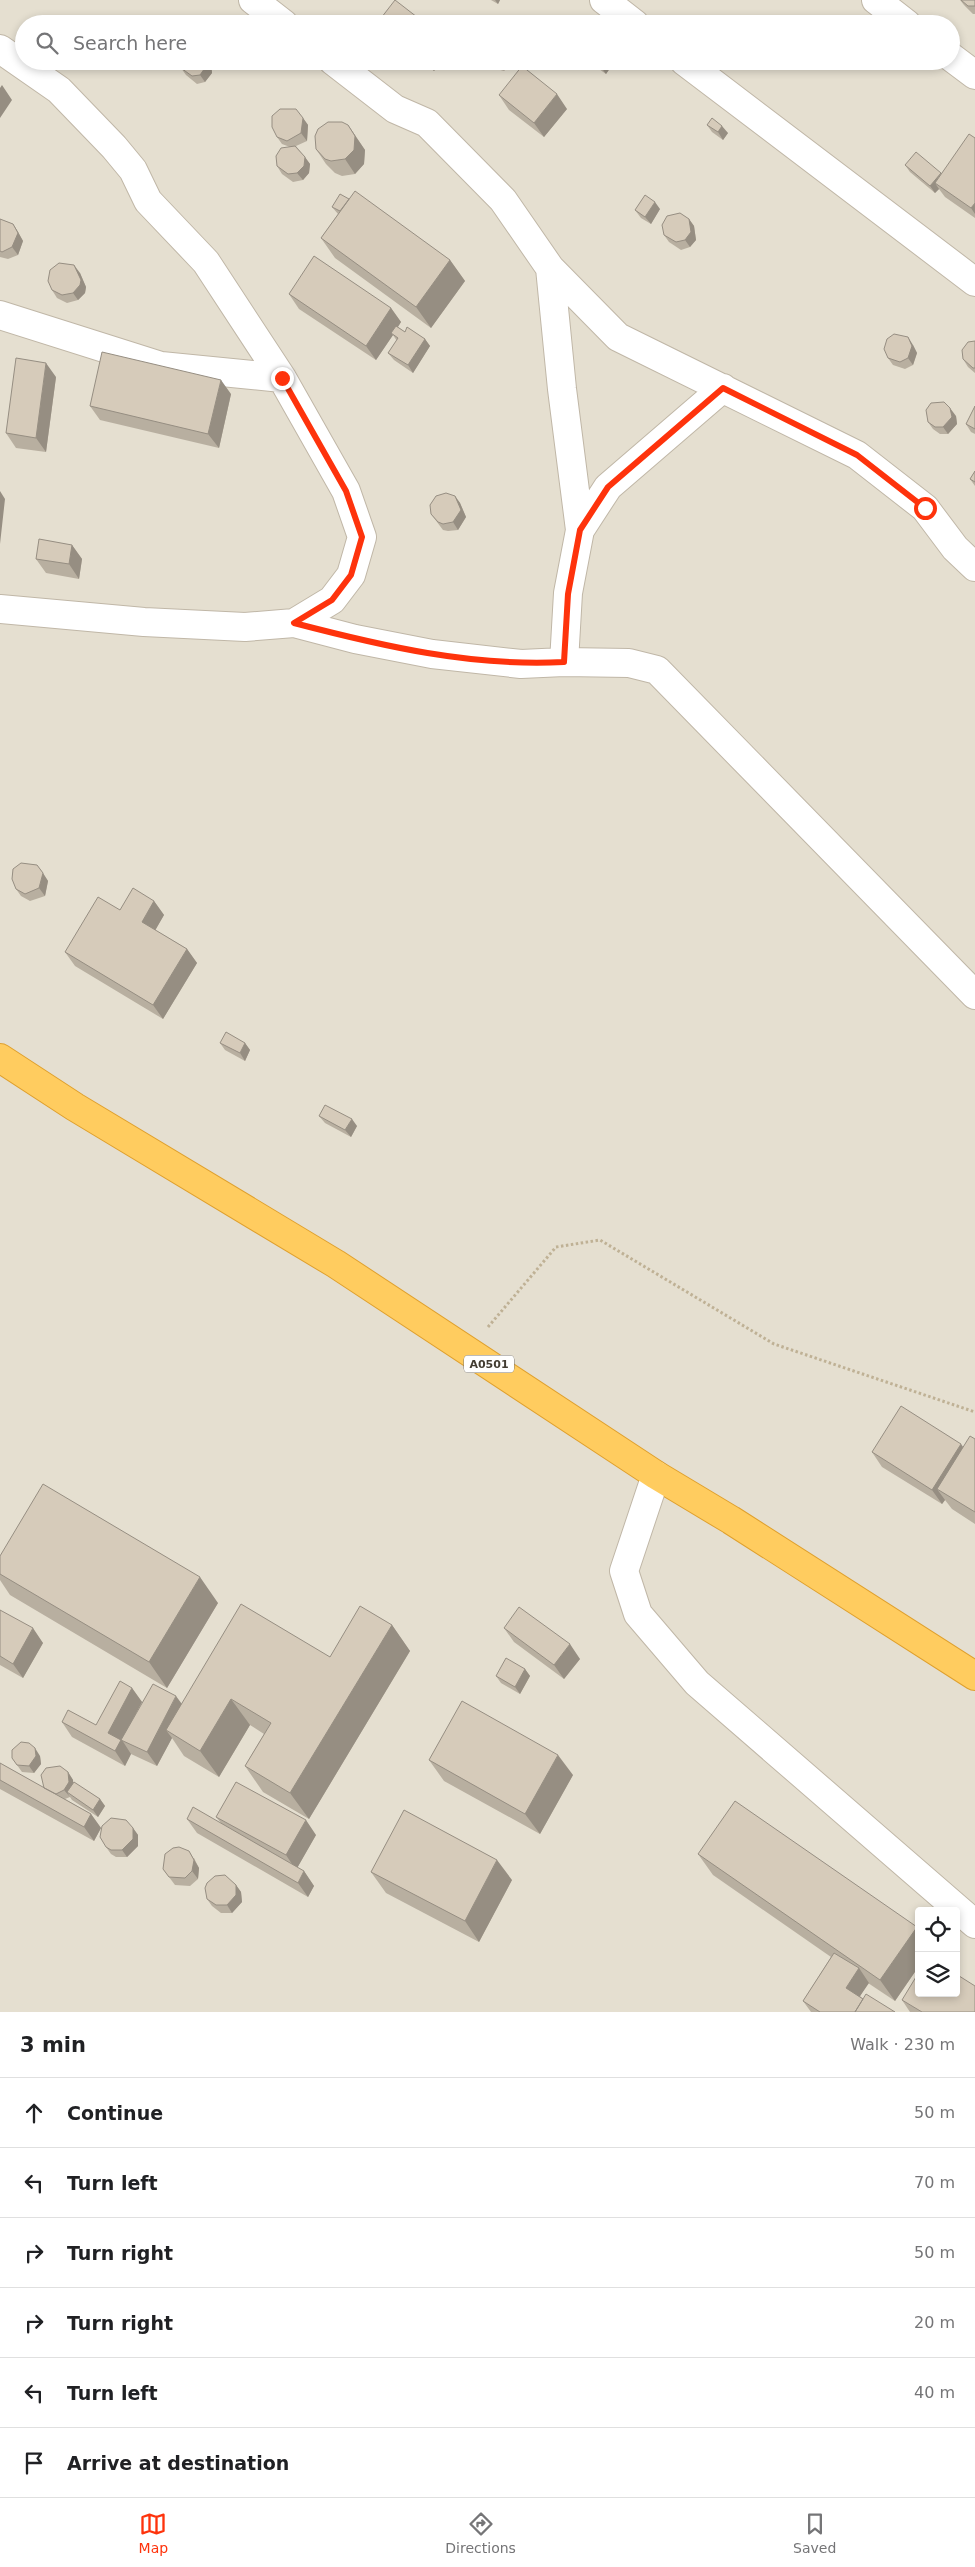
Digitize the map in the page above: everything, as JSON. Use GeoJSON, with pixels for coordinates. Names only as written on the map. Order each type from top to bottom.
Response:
{"type":"FeatureCollection","features":[{"type":"Feature","properties":{"kind":"highway","name":"A0501"},"geometry":{"type":"LineString","coordinates":[[0,1058],[75,1107],[336,1264],[656,1475],[732,1520],[975,1676]]}},
{"type":"Feature","properties":{"kind":"street"},"geometry":{"type":"LineString","coordinates":[[253,0],[272,15]]}},
{"type":"Feature","properties":{"kind":"street"},"geometry":{"type":"LineString","coordinates":[[604,0],[623,15]]}},
{"type":"Feature","properties":{"kind":"street"},"geometry":{"type":"LineString","coordinates":[[876,0],[895,15]]}},
{"type":"Feature","properties":{"kind":"street"},"geometry":{"type":"LineString","coordinates":[[0,49],[15,59]]}},
{"type":"Feature","properties":{"kind":"street"},"geometry":{"type":"LineString","coordinates":[[960,64],[975,75]]}},
{"type":"Feature","properties":{"kind":"street"},"geometry":{"type":"LineString","coordinates":[[30,70],[59,90],[114,147],[132,170],[148,201],[206,262],[282,378],[346,491],[362,537],[351,575],[332,600],[294,623]]}},
{"type":"Feature","properties":{"kind":"street"},"geometry":{"type":"LineString","coordinates":[[345,70],[395,109],[427,123],[504,200],[550,268],[618,337],[857,455],[925,508],[955,548],[975,567]]}},
{"type":"Feature","properties":{"kind":"street"},"geometry":{"type":"LineString","coordinates":[[696,70],[975,282]]}},
{"type":"Feature","properties":{"kind":"street"},"geometry":{"type":"LineString","coordinates":[[550,268],[562,388],[580,530],[568,594],[564,662]]}},
{"type":"Feature","properties":{"kind":"street"},"geometry":{"type":"LineString","coordinates":[[0,315],[161,366],[282,378]]}},
{"type":"Feature","properties":{"kind":"street"},"geometry":{"type":"LineString","coordinates":[[580,530],[608,487],[723,388]]}},
{"type":"Feature","properties":{"kind":"street"},"geometry":{"type":"LineString","coordinates":[[0,609],[154,623],[245,627],[294,623],[355,639],[432,654],[521,664],[564,662],[629,663],[657,670],[975,995]]}},
{"type":"Feature","properties":{"kind":"street"},"geometry":{"type":"LineString","coordinates":[[656,1475],[624,1571],[638,1614],[697,1683],[975,1924]]}},
{"type":"Feature","properties":{"kind":"path"},"geometry":{"type":"LineString","coordinates":[[468,1350],[556,1247],[600,1240],[774,1344],[975,1412]]}},
{"type":"Feature","properties":{"kind":"shaded area"},"geometry":{"type":"Polygon","coordinates":[[[0,0],[975,0],[975,2012],[0,2012],[0,0]]]}},
{"type":"Feature","properties":{"kind":"building"},"geometry":{"type":"Polygon","coordinates":[[[395,0],[414,15],[383,15],[395,0]]]}},
{"type":"Feature","properties":{"kind":"building"},"geometry":{"type":"Polygon","coordinates":[[[961,0],[975,0],[975,6],[968,6],[961,0]]]}},
{"type":"Feature","properties":{"kind":"building"},"geometry":{"type":"Polygon","coordinates":[[[184,70],[204,70],[200,75],[192,76],[184,70]]]}},
{"type":"Feature","properties":{"kind":"building"},"geometry":{"type":"Polygon","coordinates":[[[519,70],[527,70],[557,94],[534,123],[499,95],[519,70]]]}},
{"type":"Feature","properties":{"kind":"building"},"geometry":{"type":"Polygon","coordinates":[[[280,109],[296,109],[303,118],[301,133],[287,141],[277,137],[272,127],[272,116],[280,109]]]}},
{"type":"Feature","properties":{"kind":"building"},"geometry":{"type":"Polygon","coordinates":[[[712,118],[722,126],[718,132],[707,125],[712,118]]]}},
{"type":"Feature","properties":{"kind":"building"},"geometry":{"type":"Polygon","coordinates":[[[328,122],[342,122],[348,125],[355,136],[354,150],[345,159],[331,161],[325,159],[316,149],[315,136],[318,129],[328,122]]]}},
{"type":"Feature","properties":{"kind":"building"},"geometry":{"type":"Polygon","coordinates":[[[969,134],[975,138],[975,203],[971,208],[935,183],[969,134]]]}},
{"type":"Feature","properties":{"kind":"building"},"geometry":{"type":"Polygon","coordinates":[[[295,146],[305,157],[304,166],[297,173],[288,174],[277,166],[276,156],[281,148],[295,146]]]}},
{"type":"Feature","properties":{"kind":"building"},"geometry":{"type":"Polygon","coordinates":[[[916,152],[941,173],[930,186],[905,165],[916,152]]]}},
{"type":"Feature","properties":{"kind":"building"},"geometry":{"type":"Polygon","coordinates":[[[355,191],[450,260],[416,307],[321,238],[355,191]]]}},
{"type":"Feature","properties":{"kind":"building"},"geometry":{"type":"Polygon","coordinates":[[[340,194],[349,199],[340,211],[332,207],[340,194]]]}},
{"type":"Feature","properties":{"kind":"building"},"geometry":{"type":"Polygon","coordinates":[[[645,195],[655,202],[645,217],[635,210],[645,195]]]}},
{"type":"Feature","properties":{"kind":"building"},"geometry":{"type":"Polygon","coordinates":[[[680,213],[689,219],[691,232],[685,240],[676,242],[664,235],[662,225],[667,216],[680,213]]]}},
{"type":"Feature","properties":{"kind":"building"},"geometry":{"type":"Polygon","coordinates":[[[0,219],[13,224],[18,233],[12,247],[2,252],[0,251],[0,219]]]}},
{"type":"Feature","properties":{"kind":"building"},"geometry":{"type":"Polygon","coordinates":[[[314,256],[391,308],[366,346],[289,294],[314,256]]]}},
{"type":"Feature","properties":{"kind":"building"},"geometry":{"type":"Polygon","coordinates":[[[59,263],[74,265],[81,280],[80,285],[73,293],[62,295],[52,290],[48,281],[50,270],[59,263]]]}},
{"type":"Feature","properties":{"kind":"building"},"geometry":{"type":"Polygon","coordinates":[[[396,326],[405,332],[407,327],[425,339],[408,365],[388,353],[398,338],[391,333],[396,326]]]}},
{"type":"Feature","properties":{"kind":"building"},"geometry":{"type":"Polygon","coordinates":[[[894,334],[908,337],[912,346],[908,358],[900,362],[888,358],[884,349],[887,339],[894,334]]]}},
{"type":"Feature","properties":{"kind":"building"},"geometry":{"type":"Polygon","coordinates":[[[975,341],[975,368],[973,368],[963,359],[962,350],[968,342],[975,341]]]}},
{"type":"Feature","properties":{"kind":"building"},"geometry":{"type":"Polygon","coordinates":[[[102,352],[221,380],[208,434],[90,406],[102,352]]]}},
{"type":"Feature","properties":{"kind":"building"},"geometry":{"type":"Polygon","coordinates":[[[16,358],[46,363],[36,438],[6,433],[16,358]]]}},
{"type":"Feature","properties":{"kind":"building"},"geometry":{"type":"Polygon","coordinates":[[[944,402],[950,408],[952,417],[943,427],[935,427],[928,422],[926,410],[931,403],[944,402]]]}},
{"type":"Feature","properties":{"kind":"building"},"geometry":{"type":"Polygon","coordinates":[[[975,406],[975,429],[966,424],[975,406]]]}},
{"type":"Feature","properties":{"kind":"building"},"geometry":{"type":"Polygon","coordinates":[[[975,471],[975,482],[970,479],[975,471]]]}},
{"type":"Feature","properties":{"kind":"building"},"geometry":{"type":"Polygon","coordinates":[[[446,493],[455,496],[461,510],[453,522],[443,524],[438,522],[431,514],[430,505],[436,496],[446,493]]]}},
{"type":"Feature","properties":{"kind":"building"},"geometry":{"type":"Polygon","coordinates":[[[39,539],[72,545],[69,564],[36,559],[39,539]]]}},
{"type":"Feature","properties":{"kind":"building"},"geometry":{"type":"Polygon","coordinates":[[[21,863],[37,865],[43,873],[39,888],[25,894],[16,889],[12,879],[13,869],[21,863]]]}},
{"type":"Feature","properties":{"kind":"building"},"geometry":{"type":"Polygon","coordinates":[[[133,888],[154,901],[142,922],[187,949],[153,1005],[65,952],[98,897],[120,910],[133,888]]]}},
{"type":"Feature","properties":{"kind":"building"},"geometry":{"type":"Polygon","coordinates":[[[226,1032],[245,1043],[240,1053],[220,1043],[226,1032]]]}},
{"type":"Feature","properties":{"kind":"building"},"geometry":{"type":"Polygon","coordinates":[[[325,1105],[352,1119],[345,1130],[319,1116],[325,1105]]]}},
{"type":"Feature","properties":{"kind":"building"},"geometry":{"type":"Polygon","coordinates":[[[901,1406],[961,1444],[932,1490],[872,1452],[901,1406]]]}},
{"type":"Feature","properties":{"kind":"building"},"geometry":{"type":"Polygon","coordinates":[[[970,1436],[975,1439],[975,1512],[937,1489],[970,1436]]]}},
{"type":"Feature","properties":{"kind":"building"},"geometry":{"type":"Polygon","coordinates":[[[43,1484],[200,1577],[149,1662],[0,1574],[0,1556],[43,1484]]]}},
{"type":"Feature","properties":{"kind":"building"},"geometry":{"type":"Polygon","coordinates":[[[241,1604],[330,1657],[360,1606],[392,1625],[290,1793],[245,1766],[271,1723],[231,1699],[200,1751],[166,1730],[241,1604]]]}},
{"type":"Feature","properties":{"kind":"building"},"geometry":{"type":"Polygon","coordinates":[[[519,1607],[570,1644],[554,1665],[504,1628],[519,1607]]]}},
{"type":"Feature","properties":{"kind":"building"},"geometry":{"type":"Polygon","coordinates":[[[0,1610],[33,1628],[13,1664],[0,1656],[0,1610]]]}},
{"type":"Feature","properties":{"kind":"building"},"geometry":{"type":"Polygon","coordinates":[[[506,1658],[525,1669],[515,1687],[496,1676],[506,1658]]]}},
{"type":"Feature","properties":{"kind":"building"},"geometry":{"type":"Polygon","coordinates":[[[120,1681],[132,1688],[108,1733],[121,1740],[115,1751],[62,1722],[68,1710],[96,1725],[120,1681]]]}},
{"type":"Feature","properties":{"kind":"building"},"geometry":{"type":"Polygon","coordinates":[[[153,1684],[176,1696],[147,1752],[121,1740],[153,1684]]]}},
{"type":"Feature","properties":{"kind":"building"},"geometry":{"type":"Polygon","coordinates":[[[462,1701],[558,1755],[525,1814],[429,1760],[462,1701]]]}},
{"type":"Feature","properties":{"kind":"building"},"geometry":{"type":"Polygon","coordinates":[[[21,1742],[29,1743],[35,1748],[36,1756],[29,1766],[17,1765],[12,1758],[12,1750],[21,1742]]]}},
{"type":"Feature","properties":{"kind":"building"},"geometry":{"type":"Polygon","coordinates":[[[0,1763],[91,1814],[84,1827],[0,1780],[0,1763]]]}},
{"type":"Feature","properties":{"kind":"building"},"geometry":{"type":"Polygon","coordinates":[[[60,1766],[68,1772],[69,1782],[64,1790],[56,1794],[44,1788],[41,1775],[46,1768],[60,1766]]]}},
{"type":"Feature","properties":{"kind":"building"},"geometry":{"type":"Polygon","coordinates":[[[74,1782],[100,1799],[93,1810],[67,1792],[74,1782]]]}},
{"type":"Feature","properties":{"kind":"building"},"geometry":{"type":"Polygon","coordinates":[[[236,1782],[306,1820],[286,1855],[216,1817],[236,1782]]]}},
{"type":"Feature","properties":{"kind":"building"},"geometry":{"type":"Polygon","coordinates":[[[735,1801],[915,1926],[915,1930],[880,1980],[698,1854],[735,1801]]]}},
{"type":"Feature","properties":{"kind":"building"},"geometry":{"type":"Polygon","coordinates":[[[193,1807],[304,1871],[298,1883],[187,1819],[193,1807]]]}},
{"type":"Feature","properties":{"kind":"building"},"geometry":{"type":"Polygon","coordinates":[[[404,1810],[497,1860],[465,1921],[371,1872],[404,1810]]]}},
{"type":"Feature","properties":{"kind":"building"},"geometry":{"type":"Polygon","coordinates":[[[111,1818],[126,1820],[133,1828],[133,1839],[122,1850],[111,1850],[106,1847],[100,1837],[102,1826],[111,1818]]]}},
{"type":"Feature","properties":{"kind":"building"},"geometry":{"type":"Polygon","coordinates":[[[179,1847],[189,1851],[194,1860],[192,1871],[185,1878],[169,1877],[163,1869],[165,1854],[173,1848],[179,1847]]]}},
{"type":"Feature","properties":{"kind":"building"},"geometry":{"type":"Polygon","coordinates":[[[225,1875],[236,1885],[236,1895],[227,1905],[216,1905],[207,1899],[205,1888],[207,1883],[215,1876],[225,1875]]]}},
{"type":"Feature","properties":{"kind":"building"},"geometry":{"type":"Polygon","coordinates":[[[834,1953],[859,1968],[846,1988],[863,1999],[855,2012],[820,2012],[803,2001],[834,1953]]]}},
{"type":"Feature","properties":{"kind":"building"},"geometry":{"type":"Polygon","coordinates":[[[960,1977],[975,1986],[975,2012],[922,2012],[902,2000],[915,1979],[915,1997],[960,1997],[960,1977]]]}},
{"type":"Feature","properties":{"kind":"building"},"geometry":{"type":"Polygon","coordinates":[[[866,1994],[895,2012],[855,2012],[866,1994]]]}},
{"type":"Feature","properties":{"kind":"route"},"geometry":{"type":"LineString","coordinates":[[282,378],[346,491],[362,537],[351,575],[332,600],[294,623],[355,639],[432,654],[521,664],[564,662],[568,594],[580,530],[608,487],[723,388],[857,455],[925,508]]}}]}
